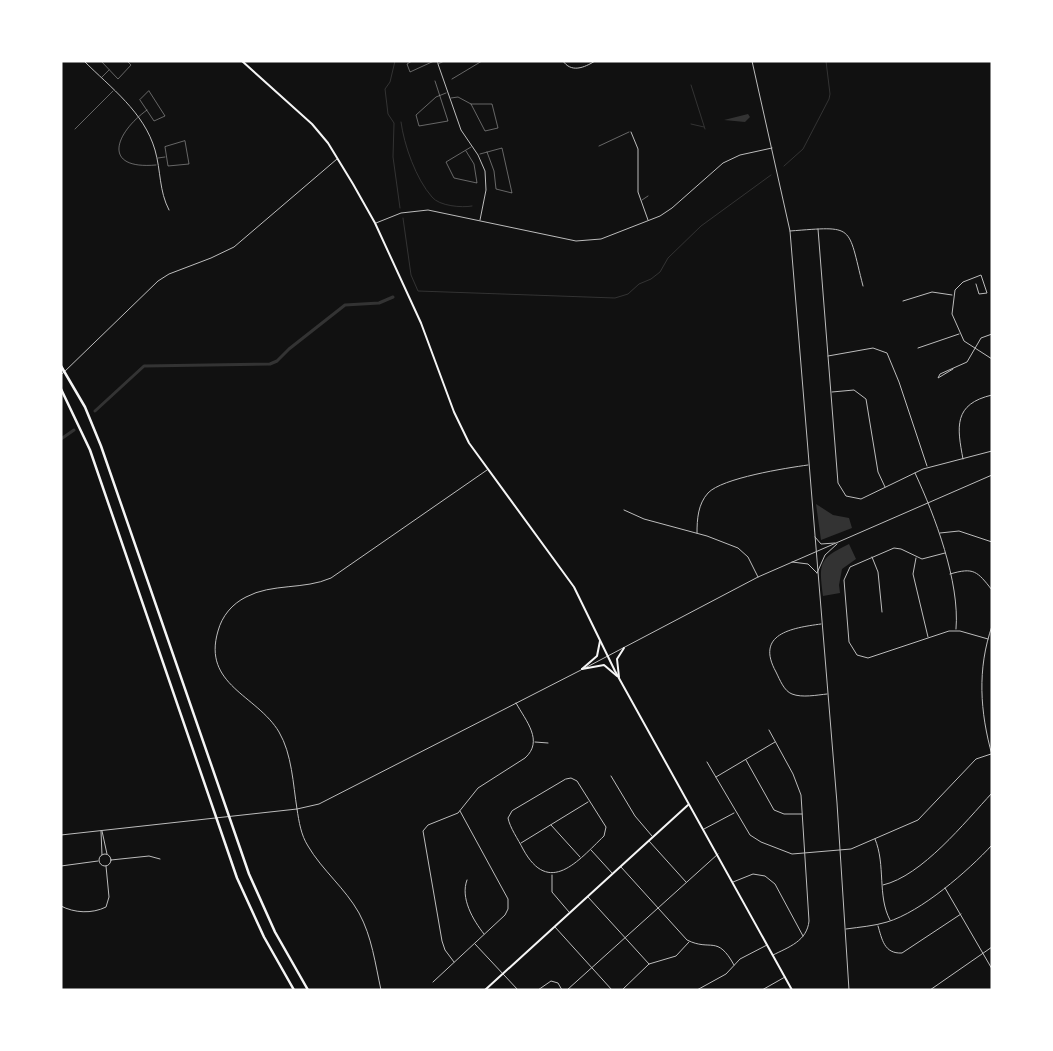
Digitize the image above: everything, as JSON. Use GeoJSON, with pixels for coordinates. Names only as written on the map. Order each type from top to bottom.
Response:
{"type":"FeatureCollection","features":[{"type":"Feature","properties":{"kind":"highway"},"geometry":{"type":"LineString","coordinates":[[61,366],[82,401],[101,446],[249,874],[275,932],[308,990]]}},
{"type":"Feature","properties":{"kind":"highway"},"geometry":{"type":"LineString","coordinates":[[61,389],[90,450],[237,878],[264,938],[294,990]]}},
{"type":"Feature","properties":{"kind":"main road"},"geometry":{"type":"LineString","coordinates":[[242,61],[304,115],[328,143],[338,159],[375,223],[426,334],[458,422],[474,451],[567,576],[601,638],[620,679],[792,990]]}},
{"type":"Feature","properties":{"kind":"main road"},"geometry":{"type":"LineString","coordinates":[[582,669],[599,653],[601,638]]}},
{"type":"Feature","properties":{"kind":"main road"},"geometry":{"type":"LineString","coordinates":[[620,679],[617,659],[624,648]]}},
{"type":"Feature","properties":{"kind":"main road"},"geometry":{"type":"LineString","coordinates":[[582,669],[604,665],[620,679]]}},
{"type":"Feature","properties":{"kind":"main road"},"geometry":{"type":"LineString","coordinates":[[485,990],[689,804]]}},
{"type":"Feature","properties":{"kind":"street"},"geometry":{"type":"LineString","coordinates":[[84,61],[139,117],[150,135],[157,158],[162,191],[169,210]]}},
{"type":"Feature","properties":{"kind":"street"},"geometry":{"type":"LineString","coordinates":[[563,61],[567,66],[575,69],[595,61]]}},
{"type":"Feature","properties":{"kind":"street"},"geometry":{"type":"LineString","coordinates":[[752,61],[773,148],[790,231],[840,851],[849,990]]}},
{"type":"Feature","properties":{"kind":"street"},"geometry":{"type":"LineString","coordinates":[[438,63],[460,130],[478,155],[485,171],[487,184],[480,220]]}},
{"type":"Feature","properties":{"kind":"street"},"geometry":{"type":"LineString","coordinates":[[631,132],[638,149],[637,186],[649,220]]}},
{"type":"Feature","properties":{"kind":"street"},"geometry":{"type":"LineString","coordinates":[[375,223],[401,212],[422,210],[582,241],[601,239],[649,220],[672,208],[723,163],[740,155],[773,148]]}},
{"type":"Feature","properties":{"kind":"street"},"geometry":{"type":"LineString","coordinates":[[61,375],[158,281],[169,274],[234,247],[338,159]]}},
{"type":"Feature","properties":{"kind":"street"},"geometry":{"type":"LineString","coordinates":[[818,229],[838,483],[841,490],[849,498],[860,500],[927,467],[963,460],[992,451]]}},
{"type":"Feature","properties":{"kind":"street"},"geometry":{"type":"LineString","coordinates":[[790,231],[839,229],[848,235],[863,286]]}},
{"type":"Feature","properties":{"kind":"street"},"geometry":{"type":"LineString","coordinates":[[976,284],[979,294],[987,293],[981,275],[961,283],[953,295],[952,314],[966,344],[992,359]]}},
{"type":"Feature","properties":{"kind":"street"},"geometry":{"type":"LineString","coordinates":[[903,301],[932,292],[953,295]]}},
{"type":"Feature","properties":{"kind":"street"},"geometry":{"type":"LineString","coordinates":[[918,348],[960,334]]}},
{"type":"Feature","properties":{"kind":"street"},"geometry":{"type":"LineString","coordinates":[[953,369],[941,378],[938,378],[940,374],[967,362],[982,336],[992,334]]}},
{"type":"Feature","properties":{"kind":"street"},"geometry":{"type":"LineString","coordinates":[[828,356],[873,348],[886,354],[896,375],[927,467]]}},
{"type":"Feature","properties":{"kind":"street"},"geometry":{"type":"LineString","coordinates":[[830,392],[854,390],[866,399],[878,472],[885,487]]}},
{"type":"Feature","properties":{"kind":"street"},"geometry":{"type":"LineString","coordinates":[[963,460],[958,432],[962,414],[976,400],[992,395]]}},
{"type":"Feature","properties":{"kind":"street"},"geometry":{"type":"LineString","coordinates":[[697,534],[696,522],[702,502],[714,488],[778,470],[808,465]]}},
{"type":"Feature","properties":{"kind":"street"},"geometry":{"type":"LineString","coordinates":[[381,990],[371,943],[365,925],[348,897],[308,846],[302,834],[287,750],[281,736],[265,714],[229,684],[219,668],[216,645],[222,621],[233,606],[250,595],[261,591],[311,584],[331,578],[488,470]]}},
{"type":"Feature","properties":{"kind":"street"},"geometry":{"type":"LineString","coordinates":[[915,472],[929,502],[940,533],[957,611],[956,630]]}},
{"type":"Feature","properties":{"kind":"street"},"geometry":{"type":"LineString","coordinates":[[61,835],[297,809],[333,798],[758,577],[992,475]]}},
{"type":"Feature","properties":{"kind":"street"},"geometry":{"type":"LineString","coordinates":[[624,510],[650,521],[697,534],[742,551],[751,561],[758,577]]}},
{"type":"Feature","properties":{"kind":"street"},"geometry":{"type":"LineString","coordinates":[[940,533],[959,531],[992,542]]}},
{"type":"Feature","properties":{"kind":"street"},"geometry":{"type":"LineString","coordinates":[[814,535],[821,544],[838,542]]}},
{"type":"Feature","properties":{"kind":"street"},"geometry":{"type":"LineString","coordinates":[[817,573],[824,555],[838,542]]}},
{"type":"Feature","properties":{"kind":"street"},"geometry":{"type":"LineString","coordinates":[[944,553],[925,559],[916,558],[898,548],[872,556],[853,565],[844,576],[848,642],[851,649],[860,656],[871,657],[956,630],[988,639]]}},
{"type":"Feature","properties":{"kind":"street"},"geometry":{"type":"LineString","coordinates":[[872,556],[878,572],[882,612]]}},
{"type":"Feature","properties":{"kind":"street"},"geometry":{"type":"LineString","coordinates":[[916,558],[913,574],[928,638]]}},
{"type":"Feature","properties":{"kind":"street"},"geometry":{"type":"LineString","coordinates":[[791,562],[808,564],[817,573]]}},
{"type":"Feature","properties":{"kind":"street"},"geometry":{"type":"LineString","coordinates":[[949,574],[964,570],[974,571],[992,590]]}},
{"type":"Feature","properties":{"kind":"street"},"geometry":{"type":"LineString","coordinates":[[821,624],[798,627],[784,633],[773,641],[768,654],[786,689],[791,694],[799,696],[827,694]]}},
{"type":"Feature","properties":{"kind":"street"},"geometry":{"type":"LineString","coordinates":[[708,762],[746,831],[759,841],[789,853],[805,854],[851,849],[875,839],[922,816],[976,760],[992,755],[984,724],[981,688],[988,639],[992,626]]}},
{"type":"Feature","properties":{"kind":"street"},"geometry":{"type":"LineString","coordinates":[[454,962],[445,950],[442,941],[423,834],[428,825],[460,811],[478,788],[528,756],[534,742],[532,731],[516,703]]}},
{"type":"Feature","properties":{"kind":"street"},"geometry":{"type":"LineString","coordinates":[[769,730],[797,781],[802,814],[809,921],[804,936],[774,956]]}},
{"type":"Feature","properties":{"kind":"street"},"geometry":{"type":"LineString","coordinates":[[534,742],[548,743]]}},
{"type":"Feature","properties":{"kind":"street"},"geometry":{"type":"LineString","coordinates":[[716,777],[776,742]]}},
{"type":"Feature","properties":{"kind":"street"},"geometry":{"type":"LineString","coordinates":[[746,760],[774,810],[784,814],[802,814]]}},
{"type":"Feature","properties":{"kind":"street"},"geometry":{"type":"LineString","coordinates":[[611,776],[632,813],[653,836]]}},
{"type":"Feature","properties":{"kind":"street"},"geometry":{"type":"LineString","coordinates":[[568,778],[577,782],[606,830],[604,836],[581,858],[566,870],[552,874],[535,866],[520,843],[508,820],[512,811],[568,778]]}},
{"type":"Feature","properties":{"kind":"street"},"geometry":{"type":"LineString","coordinates":[[883,885],[896,882],[932,856],[992,793]]}},
{"type":"Feature","properties":{"kind":"street"},"geometry":{"type":"LineString","coordinates":[[520,843],[589,802]]}},
{"type":"Feature","properties":{"kind":"street"},"geometry":{"type":"LineString","coordinates":[[432,982],[505,915],[509,903],[460,811]]}},
{"type":"Feature","properties":{"kind":"street"},"geometry":{"type":"LineString","coordinates":[[704,829],[735,812]]}},
{"type":"Feature","properties":{"kind":"street"},"geometry":{"type":"LineString","coordinates":[[551,825],[581,858]]}},
{"type":"Feature","properties":{"kind":"street"},"geometry":{"type":"LineString","coordinates":[[102,831],[107,854],[111,860]]}},
{"type":"Feature","properties":{"kind":"street"},"geometry":{"type":"LineString","coordinates":[[99,861],[102,855],[102,831]]}},
{"type":"Feature","properties":{"kind":"street"},"geometry":{"type":"LineString","coordinates":[[875,839],[881,856],[885,909],[891,921]]}},
{"type":"Feature","properties":{"kind":"street"},"geometry":{"type":"LineString","coordinates":[[649,840],[686,882]]}},
{"type":"Feature","properties":{"kind":"street"},"geometry":{"type":"LineString","coordinates":[[845,929],[891,921],[904,915],[974,865],[992,845]]}},
{"type":"Feature","properties":{"kind":"street"},"geometry":{"type":"LineString","coordinates":[[590,850],[612,874]]}},
{"type":"Feature","properties":{"kind":"street"},"geometry":{"type":"LineString","coordinates":[[102,855],[107,854]]}},
{"type":"Feature","properties":{"kind":"street"},"geometry":{"type":"LineString","coordinates":[[567,990],[718,854]]}},
{"type":"Feature","properties":{"kind":"street"},"geometry":{"type":"LineString","coordinates":[[61,906],[81,912],[106,907],[109,897],[106,866],[111,860],[148,856],[160,859]]}},
{"type":"Feature","properties":{"kind":"street"},"geometry":{"type":"LineString","coordinates":[[61,866],[99,861]]}},
{"type":"Feature","properties":{"kind":"street"},"geometry":{"type":"LineString","coordinates":[[99,861],[101,865],[106,866]]}},
{"type":"Feature","properties":{"kind":"street"},"geometry":{"type":"LineString","coordinates":[[620,866],[689,941],[722,948],[734,965]]}},
{"type":"Feature","properties":{"kind":"street"},"geometry":{"type":"LineString","coordinates":[[552,874],[552,892],[570,912]]}},
{"type":"Feature","properties":{"kind":"street"},"geometry":{"type":"LineString","coordinates":[[733,882],[753,874],[769,878],[775,884],[804,936]]}},
{"type":"Feature","properties":{"kind":"street"},"geometry":{"type":"LineString","coordinates":[[467,880],[465,888],[469,910],[485,934]]}},
{"type":"Feature","properties":{"kind":"street"},"geometry":{"type":"LineString","coordinates":[[944,888],[992,969]]}},
{"type":"Feature","properties":{"kind":"street"},"geometry":{"type":"LineString","coordinates":[[588,896],[649,964]]}},
{"type":"Feature","properties":{"kind":"street"},"geometry":{"type":"LineString","coordinates":[[878,924],[885,947],[891,952],[902,953],[961,914]]}},
{"type":"Feature","properties":{"kind":"street"},"geometry":{"type":"LineString","coordinates":[[554,926],[612,990]]}},
{"type":"Feature","properties":{"kind":"street"},"geometry":{"type":"LineString","coordinates":[[622,990],[649,964],[676,956],[689,941]]}},
{"type":"Feature","properties":{"kind":"street"},"geometry":{"type":"LineString","coordinates":[[474,944],[518,990]]}},
{"type":"Feature","properties":{"kind":"street"},"geometry":{"type":"LineString","coordinates":[[697,990],[726,974],[734,965],[767,944]]}},
{"type":"Feature","properties":{"kind":"street"},"geometry":{"type":"LineString","coordinates":[[930,990],[992,947]]}},
{"type":"Feature","properties":{"kind":"street"},"geometry":{"type":"LineString","coordinates":[[762,990],[785,977]]}},
{"type":"Feature","properties":{"kind":"street"},"geometry":{"type":"LineString","coordinates":[[538,990],[551,981],[558,983],[562,990]]}},
{"type":"Feature","properties":{"kind":"lane"},"geometry":{"type":"LineString","coordinates":[[101,61],[118,79],[131,65],[127,61]]}},
{"type":"Feature","properties":{"kind":"lane"},"geometry":{"type":"LineString","coordinates":[[412,61],[407,64],[410,72],[434,61]]}},
{"type":"Feature","properties":{"kind":"lane"},"geometry":{"type":"LineString","coordinates":[[438,63],[444,61]]}},
{"type":"Feature","properties":{"kind":"lane"},"geometry":{"type":"LineString","coordinates":[[452,79],[482,61]]}},
{"type":"Feature","properties":{"kind":"lane"},"geometry":{"type":"LineString","coordinates":[[101,78],[109,70]]}},
{"type":"Feature","properties":{"kind":"lane"},"geometry":{"type":"LineString","coordinates":[[435,81],[440,95],[448,122],[419,126],[416,115],[440,95],[447,92]]}},
{"type":"Feature","properties":{"kind":"lane"},"geometry":{"type":"LineString","coordinates":[[75,129],[114,90]]}},
{"type":"Feature","properties":{"kind":"lane"},"geometry":{"type":"LineString","coordinates":[[149,91],[165,116],[154,122],[147,110],[140,100],[149,91]]}},
{"type":"Feature","properties":{"kind":"lane"},"geometry":{"type":"LineString","coordinates":[[450,98],[458,96],[471,104],[485,131],[498,128],[492,104],[471,104]]}},
{"type":"Feature","properties":{"kind":"lane"},"geometry":{"type":"LineString","coordinates":[[147,110],[122,133],[119,142],[121,155],[135,165],[158,165]]}},
{"type":"Feature","properties":{"kind":"lane"},"geometry":{"type":"LineString","coordinates":[[599,146],[631,132]]}},
{"type":"Feature","properties":{"kind":"lane"},"geometry":{"type":"LineString","coordinates":[[185,142],[189,164],[168,166],[166,157],[165,147],[185,142]]}},
{"type":"Feature","properties":{"kind":"lane"},"geometry":{"type":"LineString","coordinates":[[466,151],[474,164],[477,183],[454,178],[446,162],[472,146]]}},
{"type":"Feature","properties":{"kind":"lane"},"geometry":{"type":"LineString","coordinates":[[478,155],[487,152],[502,148],[512,193],[496,189],[494,171],[487,152]]}},
{"type":"Feature","properties":{"kind":"lane"},"geometry":{"type":"LineString","coordinates":[[157,158],[166,157]]}},
{"type":"Feature","properties":{"kind":"lane"},"geometry":{"type":"LineString","coordinates":[[641,201],[648,196]]}},
{"type":"Feature","properties":{"kind":"shaded area"},"geometry":{"type":"Polygon","coordinates":[[[748,114],[750,117],[745,122],[724,120],[748,114]]]}},
{"type":"Feature","properties":{"kind":"shaded area"},"geometry":{"type":"Polygon","coordinates":[[[816,504],[833,515],[849,518],[852,528],[821,540],[816,504]]]}},
{"type":"Feature","properties":{"kind":"shaded area"},"geometry":{"type":"Polygon","coordinates":[[[849,544],[856,559],[842,569],[839,585],[840,593],[823,596],[821,569],[823,563],[831,554],[849,544]]]}},
{"type":"Feature","properties":{"kind":"waterway"},"geometry":{"type":"LineString","coordinates":[[395,61],[390,82],[385,89],[388,114],[394,123],[393,157],[400,208]]}},
{"type":"Feature","properties":{"kind":"waterway"},"geometry":{"type":"LineString","coordinates":[[784,166],[803,149],[829,99],[826,61]]}},
{"type":"Feature","properties":{"kind":"waterway"},"geometry":{"type":"LineString","coordinates":[[691,85],[705,129]]}},
{"type":"Feature","properties":{"kind":"waterway"},"geometry":{"type":"LineString","coordinates":[[401,122],[412,161],[426,190],[435,200],[445,204],[463,207],[472,206]]}},
{"type":"Feature","properties":{"kind":"waterway"},"geometry":{"type":"LineString","coordinates":[[691,124],[704,127]]}},
{"type":"Feature","properties":{"kind":"waterway"},"geometry":{"type":"LineString","coordinates":[[403,218],[411,275],[418,291],[615,298],[628,294],[639,284],[651,279],[660,272],[668,258],[701,226],[771,175]]}},
{"type":"Feature","properties":{"kind":"waterway"},"geometry":{"type":"LineString","coordinates":[[95,411],[144,366],[270,364],[277,361],[289,349],[345,305],[379,303],[393,297]]}},
{"type":"Feature","properties":{"kind":"waterway"},"geometry":{"type":"LineString","coordinates":[[61,439],[74,430]]}}]}
